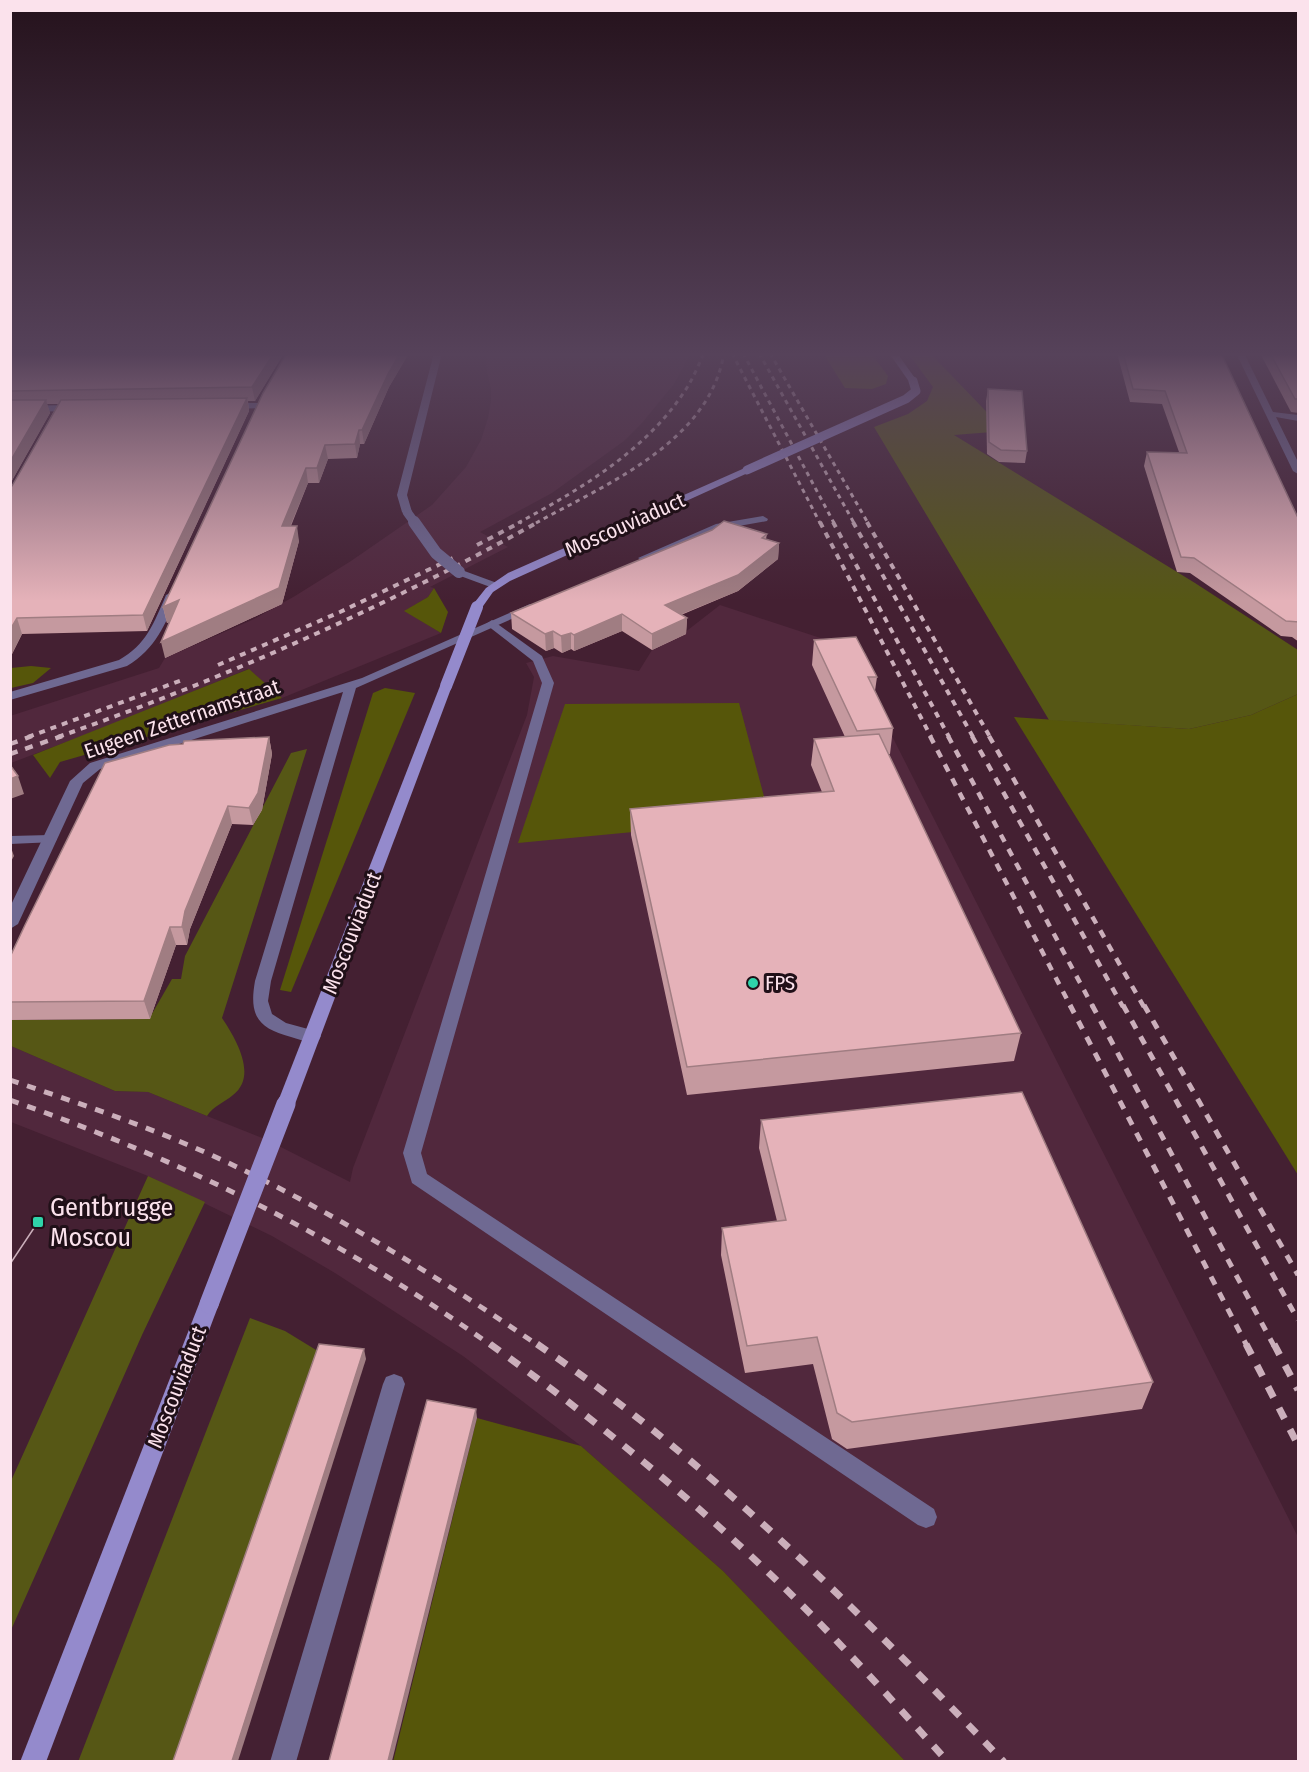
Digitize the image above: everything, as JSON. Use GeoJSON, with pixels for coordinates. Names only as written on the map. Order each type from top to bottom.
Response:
{"type":"FeatureCollection","features":[{"type":"Feature","properties":{"kind":"street"},"geometry":{"type":"LineString","coordinates":[[417,436],[402,495],[406,512],[447,565],[459,573],[493,585]]}},
{"type":"Feature","properties":{"kind":"street","name":"Moscouviaduct"},"geometry":{"type":"LineString","coordinates":[[33,1761],[482,597],[493,585],[519,572],[824,436]]}},
{"type":"Feature","properties":{"kind":"street"},"geometry":{"type":"LineString","coordinates":[[1282,436],[1299,471]]}},
{"type":"Feature","properties":{"kind":"street"},"geometry":{"type":"LineString","coordinates":[[633,563],[720,526],[763,519]]}},
{"type":"Feature","properties":{"kind":"street"},"geometry":{"type":"LineString","coordinates":[[10,696],[123,663],[137,656],[148,647],[175,588]]}},
{"type":"Feature","properties":{"kind":"street","name":"Eugeen Zetternamstraat"},"geometry":{"type":"LineString","coordinates":[[10,924],[78,781],[94,766],[366,681],[546,600]]}},
{"type":"Feature","properties":{"kind":"street"},"geometry":{"type":"LineString","coordinates":[[492,624],[538,659],[548,683],[412,1153],[419,1178],[926,1517]]}},
{"type":"Feature","properties":{"kind":"street"},"geometry":{"type":"LineString","coordinates":[[313,1036],[282,1029],[266,1018],[260,1005],[264,981],[351,685]]}},
{"type":"Feature","properties":{"kind":"street"},"geometry":{"type":"LineString","coordinates":[[10,840],[50,839]]}},
{"type":"Feature","properties":{"kind":"street"},"geometry":{"type":"LineString","coordinates":[[283,1761],[394,1384]]}},
{"type":"Feature","properties":{"kind":"shaded area"},"geometry":{"type":"Polygon","coordinates":[[[482,436],[629,436],[552,493],[480,532],[508,547],[430,587],[434,588],[428,597],[405,611],[441,633],[282,698],[248,669],[11,763],[10,716],[159,668],[165,658],[254,619],[295,596],[351,561],[432,505],[466,467],[482,436]]]}},
{"type":"Feature","properties":{"kind":"shaded area"},"geometry":{"type":"Polygon","coordinates":[[[879,436],[955,436],[1195,583],[1298,650],[1298,694],[1251,715],[1189,729],[1049,720],[879,436]]]}},
{"type":"Feature","properties":{"kind":"shaded area"},"geometry":{"type":"Polygon","coordinates":[[[434,588],[448,612],[441,633],[404,611],[428,597],[434,588]]]}},
{"type":"Feature","properties":{"kind":"shaded area"},"geometry":{"type":"Polygon","coordinates":[[[720,605],[866,653],[871,665],[857,667],[1298,1537],[1298,1761],[905,1761],[723,1571],[581,1446],[463,1356],[335,1273],[272,1236],[148,1176],[11,1122],[11,1046],[115,1091],[148,1092],[265,1139],[350,1182],[353,1168],[527,715],[534,677],[526,663],[553,656],[639,671],[652,650],[684,633],[720,605]]]}},
{"type":"Feature","properties":{"kind":"shaded area"},"geometry":{"type":"Polygon","coordinates":[[[31,666],[51,668],[33,683],[11,688],[11,668],[31,666]]]}},
{"type":"Feature","properties":{"kind":"shaded area"},"geometry":{"type":"Polygon","coordinates":[[[249,669],[282,698],[60,762],[50,778],[33,755],[249,669]]]}},
{"type":"Feature","properties":{"kind":"shaded area"},"geometry":{"type":"Polygon","coordinates":[[[385,688],[415,693],[291,992],[280,990],[373,693],[385,688]]]}},
{"type":"Feature","properties":{"kind":"shaded area"},"geometry":{"type":"Polygon","coordinates":[[[1298,694],[1298,1175],[1014,717],[1189,729],[1251,715],[1298,694]]]}},
{"type":"Feature","properties":{"kind":"shaded area"},"geometry":{"type":"Polygon","coordinates":[[[739,703],[770,819],[518,843],[565,704],[739,703]]]}},
{"type":"Feature","properties":{"kind":"shaded area"},"geometry":{"type":"Polygon","coordinates":[[[307,749],[222,1018],[238,1047],[244,1068],[244,1078],[233,1095],[207,1116],[148,1092],[115,1091],[11,1046],[10,1020],[149,1019],[172,979],[181,979],[185,956],[291,753],[307,749]]]}},
{"type":"Feature","properties":{"kind":"shaded area"},"geometry":{"type":"Polygon","coordinates":[[[148,1176],[205,1202],[142,1335],[11,1630],[11,1481],[148,1176]]]}},
{"type":"Feature","properties":{"kind":"shaded area"},"geometry":{"type":"Polygon","coordinates":[[[250,1318],[285,1331],[321,1353],[181,1761],[78,1762],[250,1318]]]}},
{"type":"Feature","properties":{"kind":"shaded area"},"geometry":{"type":"Polygon","coordinates":[[[477,1418],[581,1446],[723,1571],[905,1761],[393,1762],[477,1418]]]}},
{"type":"Feature","properties":{"kind":"building"},"geometry":{"type":"Polygon","coordinates":[[[10,436],[25,436],[10,462],[10,436]]]}},
{"type":"Feature","properties":{"kind":"building"},"geometry":{"type":"Polygon","coordinates":[[[41,436],[229,436],[143,615],[17,618],[10,630],[10,487],[41,436]]]}},
{"type":"Feature","properties":{"kind":"building"},"geometry":{"type":"Polygon","coordinates":[[[243,436],[357,436],[355,444],[325,445],[317,468],[306,468],[282,526],[297,526],[279,588],[161,642],[179,600],[163,607],[243,436]]]}},
{"type":"Feature","properties":{"kind":"building"},"geometry":{"type":"Polygon","coordinates":[[[989,436],[1026,436],[1027,451],[1001,450],[989,442],[989,436]]]}},
{"type":"Feature","properties":{"kind":"building"},"geometry":{"type":"Polygon","coordinates":[[[1181,436],[1260,436],[1299,520],[1299,622],[1286,621],[1194,558],[1181,557],[1147,452],[1187,453],[1181,436]]]}},
{"type":"Feature","properties":{"kind":"building"},"geometry":{"type":"Polygon","coordinates":[[[724,521],[767,534],[762,538],[779,543],[738,575],[665,605],[687,618],[652,634],[622,614],[574,635],[571,633],[561,636],[553,631],[545,634],[511,613],[712,530],[724,521]]]}},
{"type":"Feature","properties":{"kind":"building"},"geometry":{"type":"Polygon","coordinates":[[[856,637],[877,677],[868,677],[893,728],[857,731],[814,640],[856,637]]]}},
{"type":"Feature","properties":{"kind":"building"},"geometry":{"type":"Polygon","coordinates":[[[879,734],[1021,1033],[687,1067],[630,809],[834,791],[814,739],[879,734]]]}},
{"type":"Feature","properties":{"kind":"building"},"geometry":{"type":"Polygon","coordinates":[[[269,737],[258,793],[249,808],[228,806],[185,911],[182,927],[170,927],[144,1001],[10,1002],[10,957],[105,763],[169,745],[183,744],[184,741],[269,737]]]}},
{"type":"Feature","properties":{"kind":"building"},"geometry":{"type":"Polygon","coordinates":[[[10,765],[18,776],[10,779],[10,765]]]}},
{"type":"Feature","properties":{"kind":"building"},"geometry":{"type":"Polygon","coordinates":[[[1022,1092],[1153,1382],[852,1422],[837,1413],[817,1337],[747,1346],[722,1228],[786,1220],[761,1120],[1022,1092]]]}},
{"type":"Feature","properties":{"kind":"building"},"geometry":{"type":"Polygon","coordinates":[[[319,1344],[364,1349],[232,1761],[173,1761],[319,1344]]]}},
{"type":"Feature","properties":{"kind":"building"},"geometry":{"type":"Polygon","coordinates":[[[427,1400],[476,1409],[388,1761],[329,1761],[427,1400]]]}},
{"type":"Feature","properties":{"kind":"tram line"},"geometry":{"type":"LineString","coordinates":[[10,1264],[38,1222]]}},
{"type":"Feature","properties":{"kind":"railway"},"geometry":{"type":"LineString","coordinates":[[518,523],[589,481],[647,436]]}},
{"type":"Feature","properties":{"kind":"railway"},"geometry":{"type":"LineString","coordinates":[[536,523],[622,476],[651,457],[676,436]]}},
{"type":"Feature","properties":{"kind":"railway"},"geometry":{"type":"LineString","coordinates":[[775,436],[820,523]]}},
{"type":"Feature","properties":{"kind":"railway"},"geometry":{"type":"LineString","coordinates":[[787,436],[834,523]]}},
{"type":"Feature","properties":{"kind":"railway"},"geometry":{"type":"LineString","coordinates":[[805,436],[854,523]]}},
{"type":"Feature","properties":{"kind":"railway"},"geometry":{"type":"LineString","coordinates":[[818,436],[868,523]]}},
{"type":"Feature","properties":{"kind":"railway"},"geometry":{"type":"LineString","coordinates":[[477,545],[521,522]]}},
{"type":"Feature","properties":{"kind":"railway"},"geometry":{"type":"LineString","coordinates":[[58,737],[181,691],[303,640],[422,583],[538,522]]}},
{"type":"Feature","properties":{"kind":"railway"},"geometry":{"type":"LineString","coordinates":[[820,522],[931,737]]}},
{"type":"Feature","properties":{"kind":"railway"},"geometry":{"type":"LineString","coordinates":[[833,522],[949,737]]}},
{"type":"Feature","properties":{"kind":"railway"},"geometry":{"type":"LineString","coordinates":[[853,522],[973,737]]}},
{"type":"Feature","properties":{"kind":"railway"},"geometry":{"type":"LineString","coordinates":[[867,522],[990,737]]}},
{"type":"Feature","properties":{"kind":"railway"},"geometry":{"type":"LineString","coordinates":[[218,665],[340,612],[453,558]]}},
{"type":"Feature","properties":{"kind":"railway"},"geometry":{"type":"LineString","coordinates":[[28,737],[182,680]]}},
{"type":"Feature","properties":{"kind":"railway"},"geometry":{"type":"LineString","coordinates":[[10,744],[32,736]]}},
{"type":"Feature","properties":{"kind":"railway"},"geometry":{"type":"LineString","coordinates":[[10,754],[62,736]]}},
{"type":"Feature","properties":{"kind":"railway"},"geometry":{"type":"LineString","coordinates":[[930,736],[1071,1007]]}},
{"type":"Feature","properties":{"kind":"railway"},"geometry":{"type":"LineString","coordinates":[[948,736],[1093,1007]]}},
{"type":"Feature","properties":{"kind":"railway"},"geometry":{"type":"LineString","coordinates":[[972,736],[1123,1007]]}},
{"type":"Feature","properties":{"kind":"railway"},"geometry":{"type":"LineString","coordinates":[[989,736],[1144,1007]]}},
{"type":"Feature","properties":{"kind":"railway"},"geometry":{"type":"LineString","coordinates":[[1070,1005],[1247,1346]]}},
{"type":"Feature","properties":{"kind":"railway"},"geometry":{"type":"LineString","coordinates":[[1092,1005],[1274,1346]]}},
{"type":"Feature","properties":{"kind":"railway"},"geometry":{"type":"LineString","coordinates":[[1123,1005],[1298,1320]]}},
{"type":"Feature","properties":{"kind":"railway"},"geometry":{"type":"LineString","coordinates":[[1144,1005],[1298,1275]]}},
{"type":"Feature","properties":{"kind":"railway"},"geometry":{"type":"LineString","coordinates":[[10,1080],[154,1131],[239,1168],[317,1208],[392,1251],[539,1346]]}},
{"type":"Feature","properties":{"kind":"railway"},"geometry":{"type":"LineString","coordinates":[[10,1100],[138,1149],[260,1205],[377,1270],[492,1346]]}},
{"type":"Feature","properties":{"kind":"railway"},"geometry":{"type":"LineString","coordinates":[[490,1344],[634,1454],[737,1543],[839,1643],[948,1762]]}},
{"type":"Feature","properties":{"kind":"railway"},"geometry":{"type":"LineString","coordinates":[[537,1344],[663,1438],[723,1489],[839,1595],[1004,1762]]}},
{"type":"Feature","properties":{"kind":"railway"},"geometry":{"type":"LineString","coordinates":[[1246,1344],[1298,1445]]}},
{"type":"Feature","properties":{"kind":"railway"},"geometry":{"type":"LineString","coordinates":[[1274,1344],[1298,1390]]}},
{"type":"Feature","properties":{"kind":"place","name":"FPS"},"geometry":{"type":"Point","coordinates":[753,983]}},
{"type":"Feature","properties":{"kind":"place","name":"Gentbrugge Moscou"},"geometry":{"type":"Point","coordinates":[38,1222]}}]}
